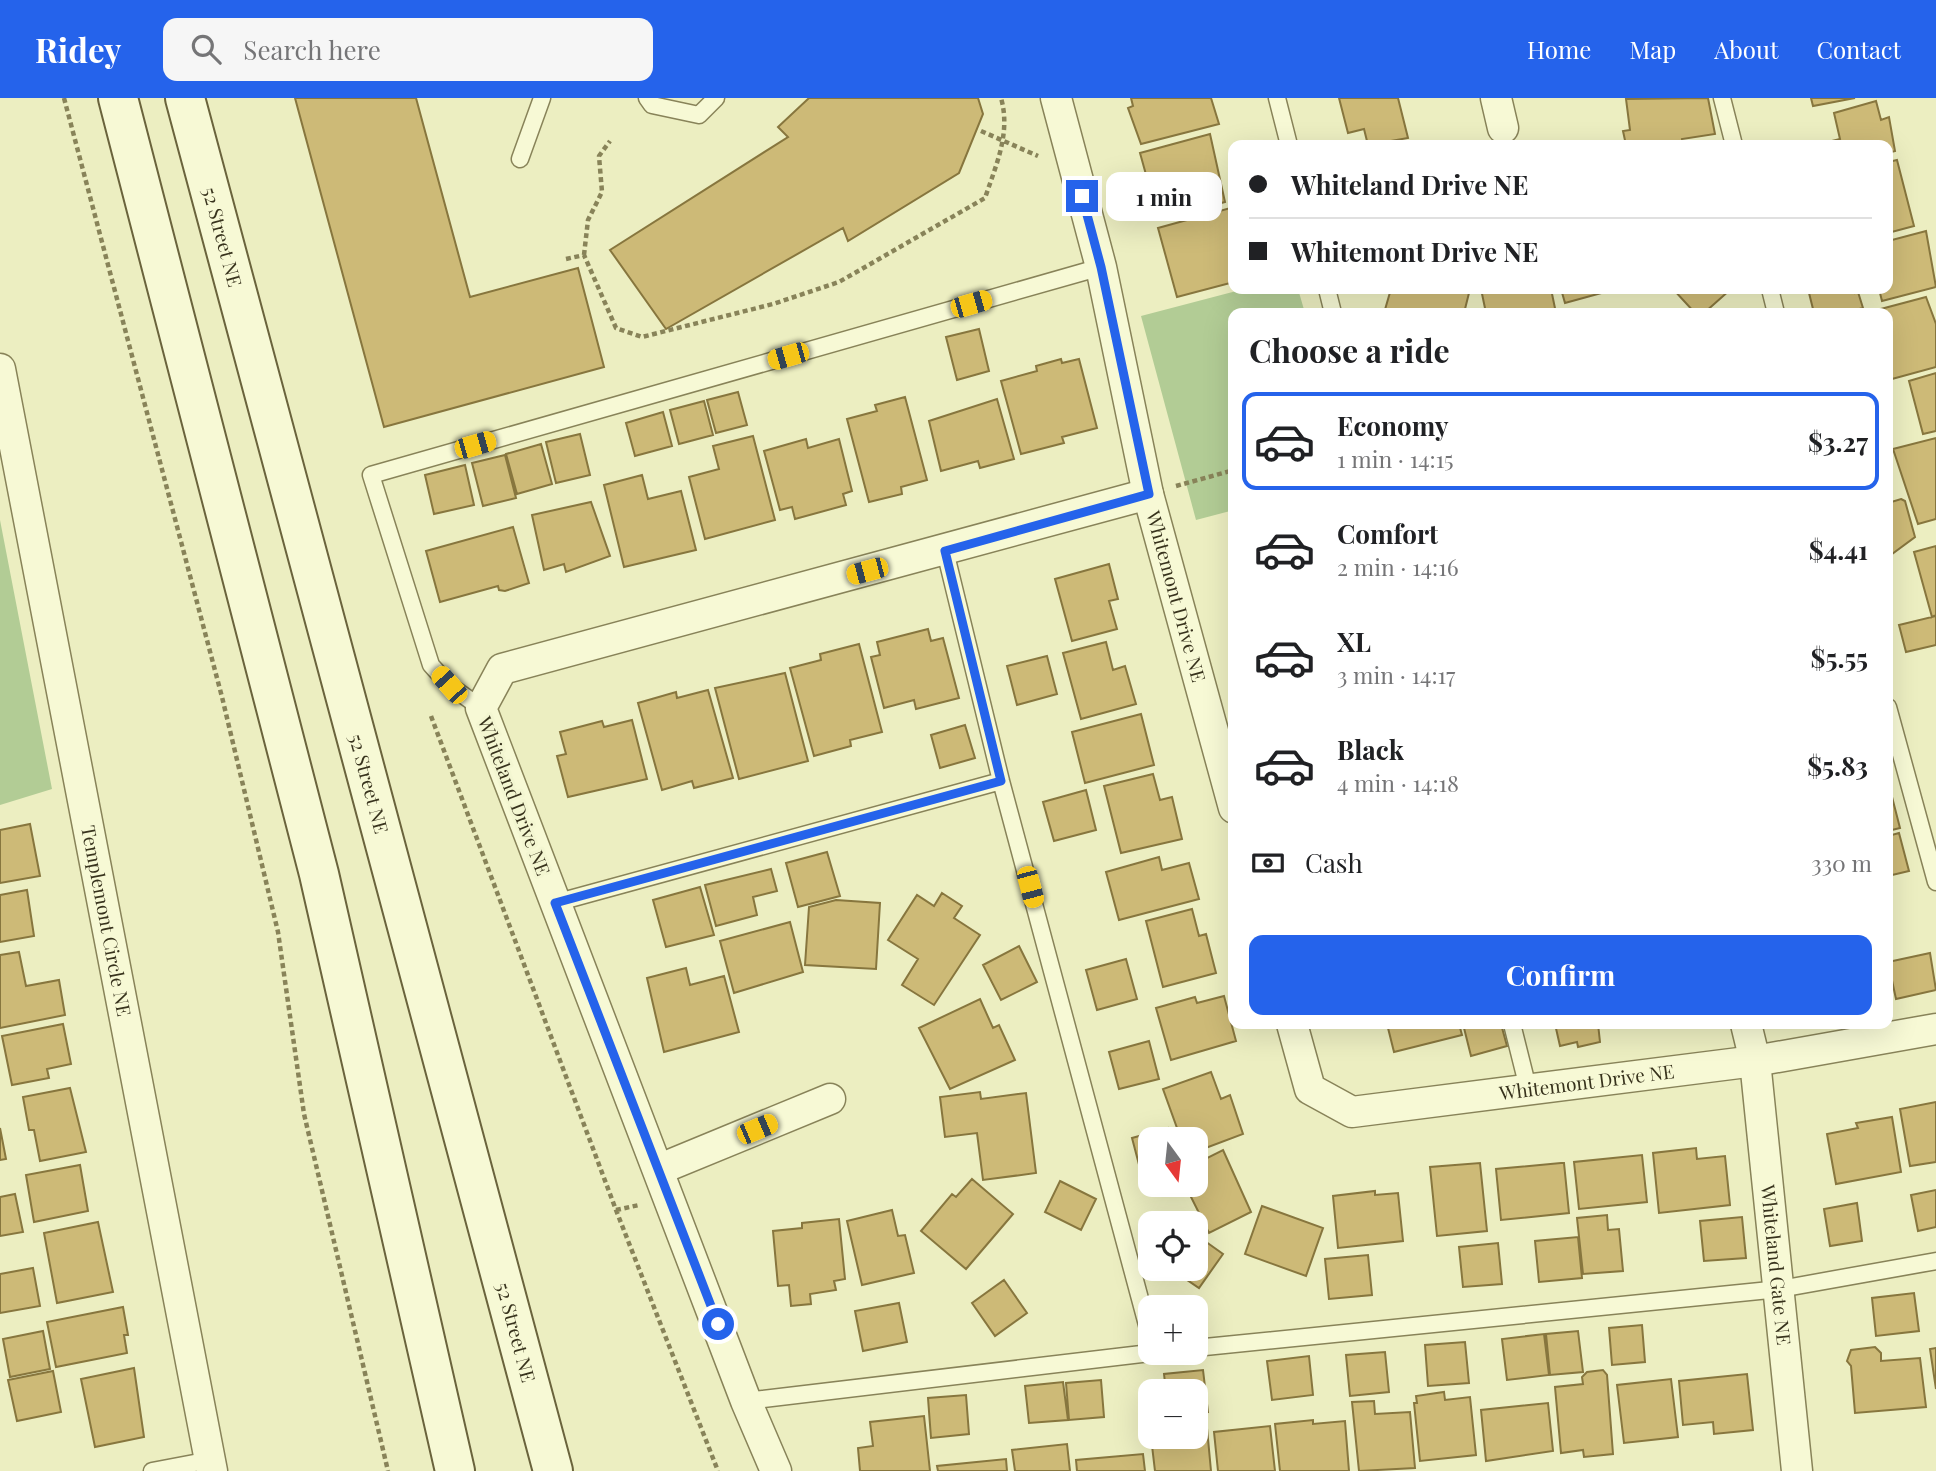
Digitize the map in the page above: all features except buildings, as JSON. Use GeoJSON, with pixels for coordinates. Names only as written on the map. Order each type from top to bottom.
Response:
{"type":"FeatureCollection","features":[{"type":"Feature","properties":{"kind":"main road"},"geometry":{"type":"LineString","coordinates":[[118,98],[319,874],[455,1471]]}},
{"type":"Feature","properties":{"kind":"main road","name":"52 Street NE"},"geometry":{"type":"LineString","coordinates":[[185,98],[553,1471]]}},
{"type":"Feature","properties":{"kind":"street","name":"Whitemont Drive NE"},"geometry":{"type":"LineString","coordinates":[[1056,98],[1101,267],[1149,494],[1228,786]]}},
{"type":"Feature","properties":{"kind":"street"},"geometry":{"type":"LineString","coordinates":[[1496,98],[1503,128]]}},
{"type":"Feature","properties":{"kind":"street","name":"Templemont Circle NE"},"geometry":{"type":"LineString","coordinates":[[0,369],[7,433],[211,1465]]}},
{"type":"Feature","properties":{"kind":"street","name":"Whiteland Drive NE"},"geometry":{"type":"LineString","coordinates":[[776,1471],[746,1401],[660,1169],[481,708],[502,669],[1149,494]]}},
{"type":"Feature","properties":{"kind":"street","name":"Whitemont Drive NE"},"geometry":{"type":"LineString","coordinates":[[1294,1029],[1310,1089],[1352,1112],[1755,1061],[1936,1029]]}},
{"type":"Feature","properties":{"kind":"street","name":"Whiteland Gate NE"},"geometry":{"type":"LineString","coordinates":[[1747,1029],[1755,1061],[1797,1471]]}},
{"type":"Feature","properties":{"kind":"street"},"geometry":{"type":"LineString","coordinates":[[660,1169],[830,1098]]}},
{"type":"Feature","properties":{"kind":"lane"},"geometry":{"type":"LineString","coordinates":[[520,159],[542,98]]}},
{"type":"Feature","properties":{"kind":"lane"},"geometry":{"type":"LineString","coordinates":[[647,98],[652,105],[699,115],[716,98]]}},
{"type":"Feature","properties":{"kind":"lane"},"geometry":{"type":"LineString","coordinates":[[1276,98],[1288,140]]}},
{"type":"Feature","properties":{"kind":"lane"},"geometry":{"type":"LineString","coordinates":[[1722,98],[1733,140]]}},
{"type":"Feature","properties":{"kind":"lane"},"geometry":{"type":"LineString","coordinates":[[481,708],[449,685],[431,665],[371,475],[1101,267]]}},
{"type":"Feature","properties":{"kind":"lane"},"geometry":{"type":"LineString","coordinates":[[945,551],[1001,781],[1139,1295]]}},
{"type":"Feature","properties":{"kind":"lane"},"geometry":{"type":"LineString","coordinates":[[1893,721],[1929,824],[1936,882]]}},
{"type":"Feature","properties":{"kind":"lane"},"geometry":{"type":"LineString","coordinates":[[555,903],[1001,781]]}},
{"type":"Feature","properties":{"kind":"lane"},"geometry":{"type":"LineString","coordinates":[[1513,1029],[1529,1091]]}},
{"type":"Feature","properties":{"kind":"lane"},"geometry":{"type":"LineString","coordinates":[[1208,1347],[1780,1289],[1936,1261]]}},
{"type":"Feature","properties":{"kind":"lane"},"geometry":{"type":"LineString","coordinates":[[746,1401],[1138,1354]]}},
{"type":"Feature","properties":{"kind":"lane"},"geometry":{"type":"LineString","coordinates":[[152,1471],[211,1465]]}},
{"type":"Feature","properties":{"kind":"path"},"geometry":{"type":"LineString","coordinates":[[64,98],[222,697],[278,932],[303,1114],[388,1471]]}},
{"type":"Feature","properties":{"kind":"path"},"geometry":{"type":"LineString","coordinates":[[610,141],[599,156],[602,192],[588,220],[584,256],[616,328],[642,337],[773,304],[839,282],[985,198],[1003,141],[1007,117],[1001,98]]}},
{"type":"Feature","properties":{"kind":"path"},"geometry":{"type":"LineString","coordinates":[[981,131],[1003,141]]}},
{"type":"Feature","properties":{"kind":"path"},"geometry":{"type":"LineString","coordinates":[[566,259],[584,256]]}},
{"type":"Feature","properties":{"kind":"path"},"geometry":{"type":"LineString","coordinates":[[1149,494],[1228,472]]}},
{"type":"Feature","properties":{"kind":"path"},"geometry":{"type":"LineString","coordinates":[[431,716],[611,1197],[718,1471]]}},
{"type":"Feature","properties":{"kind":"green space"},"geometry":{"type":"Polygon","coordinates":[[[1228,293],[1299,294],[1304,308],[1228,308],[1228,512],[1196,520],[1141,316],[1228,293]]]}},
{"type":"Feature","properties":{"kind":"green space"},"geometry":{"type":"Polygon","coordinates":[[[0,520],[52,789],[0,805],[0,520]]]}},
{"type":"Feature","properties":{"kind":"route"},"geometry":{"type":"LineString","coordinates":[[718,1324],[555,903],[1001,781],[945,551],[1149,494],[1101,267],[1082,196]]}}]}
